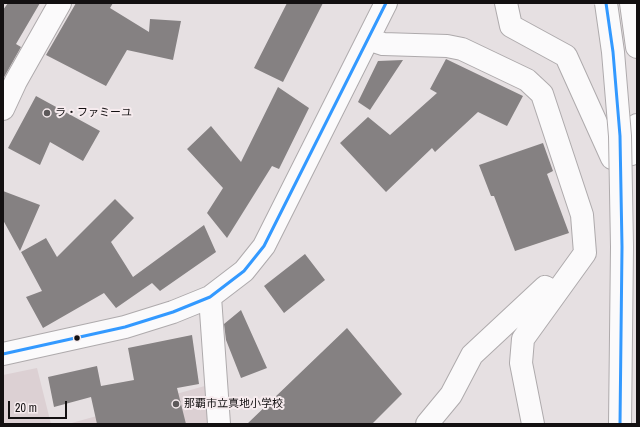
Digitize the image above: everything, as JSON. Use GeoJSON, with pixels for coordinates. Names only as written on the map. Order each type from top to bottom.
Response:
{"type":"FeatureCollection","features":[{"type":"Feature","properties":{"kind":"street"},"geometry":{"type":"LineString","coordinates":[[3,109],[16,81],[60,3]]}},
{"type":"Feature","properties":{"kind":"street"},"geometry":{"type":"LineString","coordinates":[[3,354],[125,327],[173,312],[210,297],[244,271],[264,246],[386,3]]}},
{"type":"Feature","properties":{"kind":"street"},"geometry":{"type":"LineString","coordinates":[[506,3],[511,26],[566,56],[612,158],[632,154],[637,125]]}},
{"type":"Feature","properties":{"kind":"street"},"geometry":{"type":"LineString","coordinates":[[606,3],[613,52],[620,136],[622,255],[620,424]]}},
{"type":"Feature","properties":{"kind":"street"},"geometry":{"type":"LineString","coordinates":[[630,3],[637,47]]}},
{"type":"Feature","properties":{"kind":"street"},"geometry":{"type":"LineString","coordinates":[[368,39],[383,44],[447,46],[462,49],[527,80],[542,94],[582,216],[585,253],[523,339],[521,363],[533,424]]}},
{"type":"Feature","properties":{"kind":"street"},"geometry":{"type":"LineString","coordinates":[[426,424],[451,395],[472,355],[545,287],[556,293]]}},
{"type":"Feature","properties":{"kind":"street"},"geometry":{"type":"LineString","coordinates":[[210,297],[219,424]]}},
{"type":"Feature","properties":{"kind":"shaded area"},"geometry":{"type":"Polygon","coordinates":[[[37,368],[51,424],[3,424],[3,375],[37,368]]]}},
{"type":"Feature","properties":{"kind":"shaded area","name":"那覇市立真地小学校"},"geometry":{"type":"Polygon","coordinates":[[[212,384],[213,424],[68,424],[212,384]]]}},
{"type":"Feature","properties":{"kind":"building"},"geometry":{"type":"Polygon","coordinates":[[[8,3],[40,3],[16,44],[21,47],[3,79],[3,10],[8,3]]]}},
{"type":"Feature","properties":{"kind":"building"},"geometry":{"type":"Polygon","coordinates":[[[76,3],[113,3],[110,8],[149,32],[150,19],[181,21],[173,60],[127,50],[106,86],[46,55],[76,3]]]}},
{"type":"Feature","properties":{"kind":"building"},"geometry":{"type":"Polygon","coordinates":[[[287,3],[323,3],[283,82],[254,68],[287,3]]]}},
{"type":"Feature","properties":{"kind":"building"},"geometry":{"type":"Polygon","coordinates":[[[446,59],[523,96],[507,126],[478,112],[435,152],[432,148],[386,192],[340,143],[368,117],[390,135],[437,93],[430,89],[446,59]]]}},
{"type":"Feature","properties":{"kind":"building"},"geometry":{"type":"Polygon","coordinates":[[[403,60],[370,110],[358,102],[378,61],[403,60]]]}},
{"type":"Feature","properties":{"kind":"building"},"geometry":{"type":"Polygon","coordinates":[[[278,87],[309,108],[279,169],[272,166],[227,238],[207,213],[223,188],[187,149],[211,126],[241,162],[278,87]]]}},
{"type":"Feature","properties":{"kind":"building","name":"ラ・ファミーユ"},"geometry":{"type":"Polygon","coordinates":[[[36,96],[100,131],[83,161],[50,142],[40,165],[8,148],[36,96]]]}},
{"type":"Feature","properties":{"kind":"building"},"geometry":{"type":"Polygon","coordinates":[[[543,143],[553,171],[547,174],[569,233],[515,251],[494,196],[491,196],[479,165],[543,143]]]}},
{"type":"Feature","properties":{"kind":"building"},"geometry":{"type":"Polygon","coordinates":[[[3,191],[40,205],[20,251],[3,220],[3,191]]]}},
{"type":"Feature","properties":{"kind":"building"},"geometry":{"type":"Polygon","coordinates":[[[115,199],[134,218],[111,242],[133,277],[204,225],[216,252],[160,291],[152,283],[116,308],[104,293],[43,328],[26,297],[42,291],[21,252],[46,238],[57,257],[115,199]]]}},
{"type":"Feature","properties":{"kind":"building"},"geometry":{"type":"Polygon","coordinates":[[[305,254],[325,280],[284,313],[264,286],[305,254]]]}},
{"type":"Feature","properties":{"kind":"building"},"geometry":{"type":"Polygon","coordinates":[[[241,310],[267,368],[241,378],[226,340],[224,324],[241,310]]]}},
{"type":"Feature","properties":{"kind":"building"},"geometry":{"type":"Polygon","coordinates":[[[347,328],[402,394],[372,424],[247,424],[347,328]]]}},
{"type":"Feature","properties":{"kind":"building"},"geometry":{"type":"Polygon","coordinates":[[[192,335],[199,384],[177,388],[186,424],[97,424],[91,397],[54,407],[48,377],[97,366],[101,386],[134,380],[128,348],[192,335]]]}},
{"type":"Feature","properties":{"kind":"transit line"},"geometry":{"type":"LineString","coordinates":[[3,354],[125,327],[173,312],[210,297],[244,271],[264,246],[386,3]]}},
{"type":"Feature","properties":{"kind":"transit line"},"geometry":{"type":"LineString","coordinates":[[606,3],[613,52],[620,136],[622,247],[620,424]]}},
{"type":"Feature","properties":{"kind":"place","name":"ラ・ファミーユ"},"geometry":{"type":"Point","coordinates":[47,113]}},
{"type":"Feature","properties":{"kind":"place","name":"那覇市立真地小学校"},"geometry":{"type":"Point","coordinates":[176,404]}}]}
